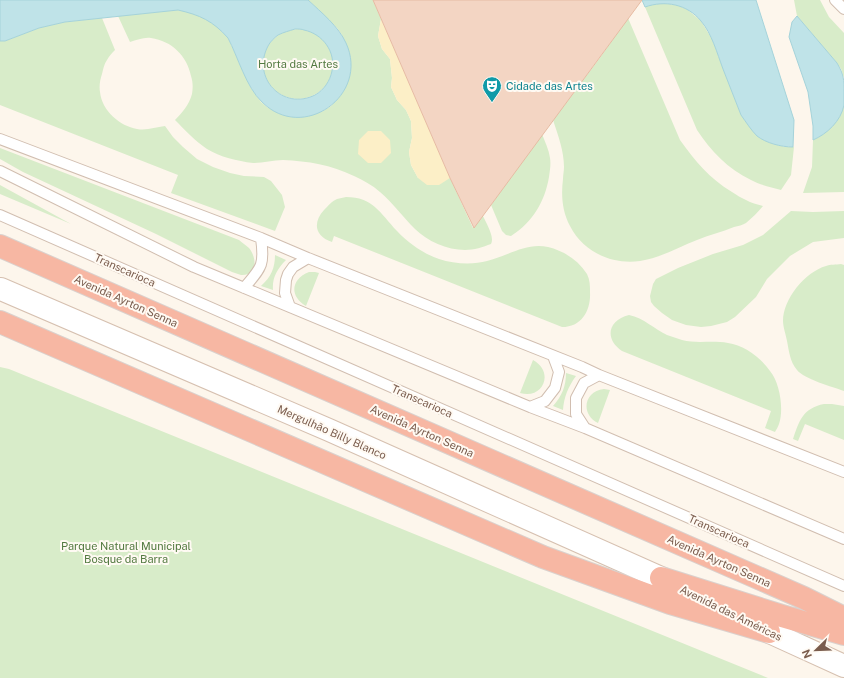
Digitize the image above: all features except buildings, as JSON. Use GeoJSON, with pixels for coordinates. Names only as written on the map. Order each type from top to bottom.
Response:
{"type":"FeatureCollection","features":[{"type":"Feature","properties":{"kind":"highway","name":"Avenida Ayrton Senna"},"geometry":{"type":"LineString","coordinates":[[0,246],[804,598],[844,618]]}},
{"type":"Feature","properties":{"kind":"highway"},"geometry":{"type":"LineString","coordinates":[[0,322],[543,557],[670,603],[769,632]]}},
{"type":"Feature","properties":{"kind":"highway"},"geometry":{"type":"LineString","coordinates":[[661,578],[844,634]]}},
{"type":"Feature","properties":{"kind":"main road","name":"Mergulhão Billy Blanco"},"geometry":{"type":"LineString","coordinates":[[0,289],[321,427],[661,578]]}},
{"type":"Feature","properties":{"kind":"main road","name":"Avenida das Américas"},"geometry":{"type":"LineString","coordinates":[[661,578],[769,632],[844,666]]}},
{"type":"Feature","properties":{"kind":"lane"},"geometry":{"type":"LineString","coordinates":[[835,0],[844,9]]}},
{"type":"Feature","properties":{"kind":"lane"},"geometry":{"type":"LineString","coordinates":[[0,139],[261,238],[599,375],[844,472]]}},
{"type":"Feature","properties":{"kind":"lane"},"geometry":{"type":"LineString","coordinates":[[0,172],[194,267],[530,407],[585,428],[844,539]]}},
{"type":"Feature","properties":{"kind":"lane","name":"Transcarioca"},"geometry":{"type":"LineString","coordinates":[[0,215],[844,586]]}},
{"type":"Feature","properties":{"kind":"lane"},"geometry":{"type":"LineString","coordinates":[[244,288],[259,270],[262,263],[263,253],[261,238]]}},
{"type":"Feature","properties":{"kind":"lane"},"geometry":{"type":"LineString","coordinates":[[290,307],[285,293],[288,274],[293,267],[308,258]]}},
{"type":"Feature","properties":{"kind":"lane"},"geometry":{"type":"LineString","coordinates":[[530,407],[545,401],[555,388],[559,372],[553,356]]}},
{"type":"Feature","properties":{"kind":"lane"},"geometry":{"type":"LineString","coordinates":[[585,428],[576,414],[576,398],[584,383],[599,375]]}},
{"type":"Feature","properties":{"kind":"green space"},"geometry":{"type":"Polygon","coordinates":[[[308,0],[373,0],[381,19],[378,36],[382,49],[390,59],[392,78],[391,87],[397,100],[406,110],[411,121],[412,138],[409,152],[411,165],[418,178],[450,178],[473,228],[483,216],[491,234],[491,244],[475,249],[458,250],[444,247],[431,241],[415,229],[377,189],[361,179],[337,169],[319,164],[279,160],[253,163],[235,160],[207,149],[194,139],[175,120],[183,112],[191,98],[193,85],[189,69],[182,56],[172,46],[159,40],[146,38],[130,42],[118,16],[170,10],[191,12],[198,15],[212,23],[228,38],[251,88],[261,102],[274,111],[290,117],[306,117],[323,111],[331,106],[345,89],[342,35],[337,28],[308,0]]]}},
{"type":"Feature","properties":{"kind":"green space"},"geometry":{"type":"Polygon","coordinates":[[[794,0],[820,0],[829,17],[844,33],[844,78],[837,63],[797,16],[794,0]]]}},
{"type":"Feature","properties":{"kind":"green space"},"geometry":{"type":"Polygon","coordinates":[[[661,3],[678,5],[688,10],[701,21],[712,39],[741,115],[757,136],[773,144],[794,147],[791,175],[781,190],[754,182],[727,165],[708,145],[697,130],[645,7],[652,4],[661,3]]]}},
{"type":"Feature","properties":{"kind":"green space"},"geometry":{"type":"Polygon","coordinates":[[[102,18],[115,50],[105,63],[100,83],[101,99],[108,111],[124,125],[137,129],[165,126],[173,137],[197,159],[213,167],[244,176],[264,177],[271,181],[282,195],[285,207],[275,231],[171,193],[178,175],[0,105],[0,41],[5,41],[39,28],[65,22],[102,18]]]}},
{"type":"Feature","properties":{"kind":"green space"},"geometry":{"type":"Polygon","coordinates":[[[628,18],[680,140],[697,162],[716,181],[742,198],[763,206],[746,223],[702,238],[647,260],[629,262],[609,259],[590,250],[582,243],[570,226],[565,215],[563,203],[563,155],[553,120],[628,18]]]}},
{"type":"Feature","properties":{"kind":"green space","name":"Horta das Artes"},"geometry":{"type":"Polygon","coordinates":[[[298,29],[311,32],[323,39],[330,51],[333,64],[330,77],[323,89],[311,96],[298,99],[285,96],[273,89],[266,77],[263,64],[266,51],[273,39],[285,32],[298,29]]]}},
{"type":"Feature","properties":{"kind":"green space"},"geometry":{"type":"Polygon","coordinates":[[[844,105],[844,192],[803,193],[812,167],[813,140],[824,134],[833,126],[844,105]]]}},
{"type":"Feature","properties":{"kind":"green space"},"geometry":{"type":"Polygon","coordinates":[[[542,134],[549,152],[550,163],[547,186],[541,203],[532,218],[526,224],[511,236],[506,235],[502,231],[491,205],[542,134]]]}},
{"type":"Feature","properties":{"kind":"green space"},"geometry":{"type":"Polygon","coordinates":[[[0,148],[239,240],[252,252],[254,257],[253,270],[247,275],[232,272],[156,234],[23,172],[0,159],[0,148]]]}},
{"type":"Feature","properties":{"kind":"green space"},"geometry":{"type":"Polygon","coordinates":[[[0,185],[71,224],[0,194],[0,185]]]}},
{"type":"Feature","properties":{"kind":"green space"},"geometry":{"type":"Polygon","coordinates":[[[346,197],[363,200],[370,203],[381,212],[397,231],[411,244],[428,254],[445,261],[463,263],[482,262],[532,246],[548,247],[560,251],[575,260],[587,274],[590,299],[587,311],[580,321],[569,326],[562,327],[334,236],[332,242],[322,236],[319,232],[317,228],[318,219],[332,202],[346,197]]]}},
{"type":"Feature","properties":{"kind":"green space"},"geometry":{"type":"Polygon","coordinates":[[[791,211],[844,211],[844,238],[813,242],[790,256],[767,279],[756,297],[735,317],[727,322],[701,327],[686,325],[672,320],[651,302],[650,296],[656,279],[678,268],[713,254],[743,245],[763,235],[791,211]]]}},
{"type":"Feature","properties":{"kind":"green space"},"geometry":{"type":"Polygon","coordinates":[[[275,255],[286,260],[276,274],[273,282],[273,290],[261,286],[272,272],[275,255]]]}},
{"type":"Feature","properties":{"kind":"green space"},"geometry":{"type":"Polygon","coordinates":[[[829,265],[844,265],[844,391],[812,380],[797,370],[790,356],[783,321],[787,304],[803,280],[818,269],[829,265]]]}},
{"type":"Feature","properties":{"kind":"green space"},"geometry":{"type":"Polygon","coordinates":[[[309,272],[319,273],[306,306],[297,297],[294,288],[299,279],[309,272]]]}},
{"type":"Feature","properties":{"kind":"green space"},"geometry":{"type":"Polygon","coordinates":[[[629,315],[644,321],[662,333],[682,340],[734,344],[746,349],[757,357],[773,376],[779,389],[781,411],[779,424],[775,432],[765,428],[771,411],[622,351],[613,341],[611,330],[617,321],[622,317],[629,315]]]}},
{"type":"Feature","properties":{"kind":"green space"},"geometry":{"type":"Polygon","coordinates":[[[533,360],[540,365],[543,371],[545,378],[543,384],[540,389],[535,392],[528,394],[520,393],[533,360]]]}},
{"type":"Feature","properties":{"kind":"green space","name":"Parque Natural Municipal Bosque da Barra"},"geometry":{"type":"Polygon","coordinates":[[[0,367],[9,369],[768,678],[0,678],[0,367]]]}},
{"type":"Feature","properties":{"kind":"green space"},"geometry":{"type":"Polygon","coordinates":[[[566,373],[576,376],[567,392],[563,410],[553,406],[563,391],[566,373]]]}},
{"type":"Feature","properties":{"kind":"green space"},"geometry":{"type":"Polygon","coordinates":[[[604,389],[610,390],[598,423],[592,419],[589,414],[587,403],[592,394],[604,389]]]}},
{"type":"Feature","properties":{"kind":"green space"},"geometry":{"type":"Polygon","coordinates":[[[824,404],[844,406],[844,440],[805,424],[798,441],[793,439],[797,426],[803,416],[811,409],[824,404]]]}},
{"type":"Feature","properties":{"kind":"sand"},"geometry":{"type":"Polygon","coordinates":[[[381,19],[450,178],[439,185],[427,185],[418,178],[411,165],[409,152],[412,138],[411,121],[406,110],[397,100],[391,87],[392,78],[390,59],[382,49],[378,36],[381,19]]]}},
{"type":"Feature","properties":{"kind":"sand"},"geometry":{"type":"Polygon","coordinates":[[[368,131],[381,131],[390,140],[391,153],[381,163],[368,163],[358,154],[359,140],[368,131]]]}},
{"type":"Feature","properties":{"kind":"water"},"geometry":{"type":"Polygon","coordinates":[[[0,0],[308,0],[339,31],[346,43],[351,62],[349,80],[341,95],[328,107],[313,115],[296,117],[278,113],[262,102],[251,88],[228,38],[211,23],[186,12],[178,10],[65,22],[39,28],[5,41],[0,41],[0,0]],[[295,29],[278,35],[271,42],[264,58],[264,69],[267,80],[273,88],[282,95],[292,99],[303,99],[315,95],[324,88],[330,78],[333,64],[327,45],[317,35],[302,29],[295,29]]]}},
{"type":"Feature","properties":{"kind":"water"},"geometry":{"type":"Polygon","coordinates":[[[642,0],[756,0],[794,120],[793,147],[769,143],[757,136],[749,126],[741,115],[711,38],[705,26],[695,15],[682,7],[675,5],[660,4],[645,7],[642,0]]]}},
{"type":"Feature","properties":{"kind":"water"},"geometry":{"type":"Polygon","coordinates":[[[797,16],[837,63],[844,81],[844,105],[837,122],[828,131],[813,140],[813,126],[808,92],[789,37],[792,22],[797,16]]]}},
{"type":"Feature","properties":{"kind":"place","name":"Cidade das Artes"},"geometry":{"type":"Point","coordinates":[492,103]}}]}
